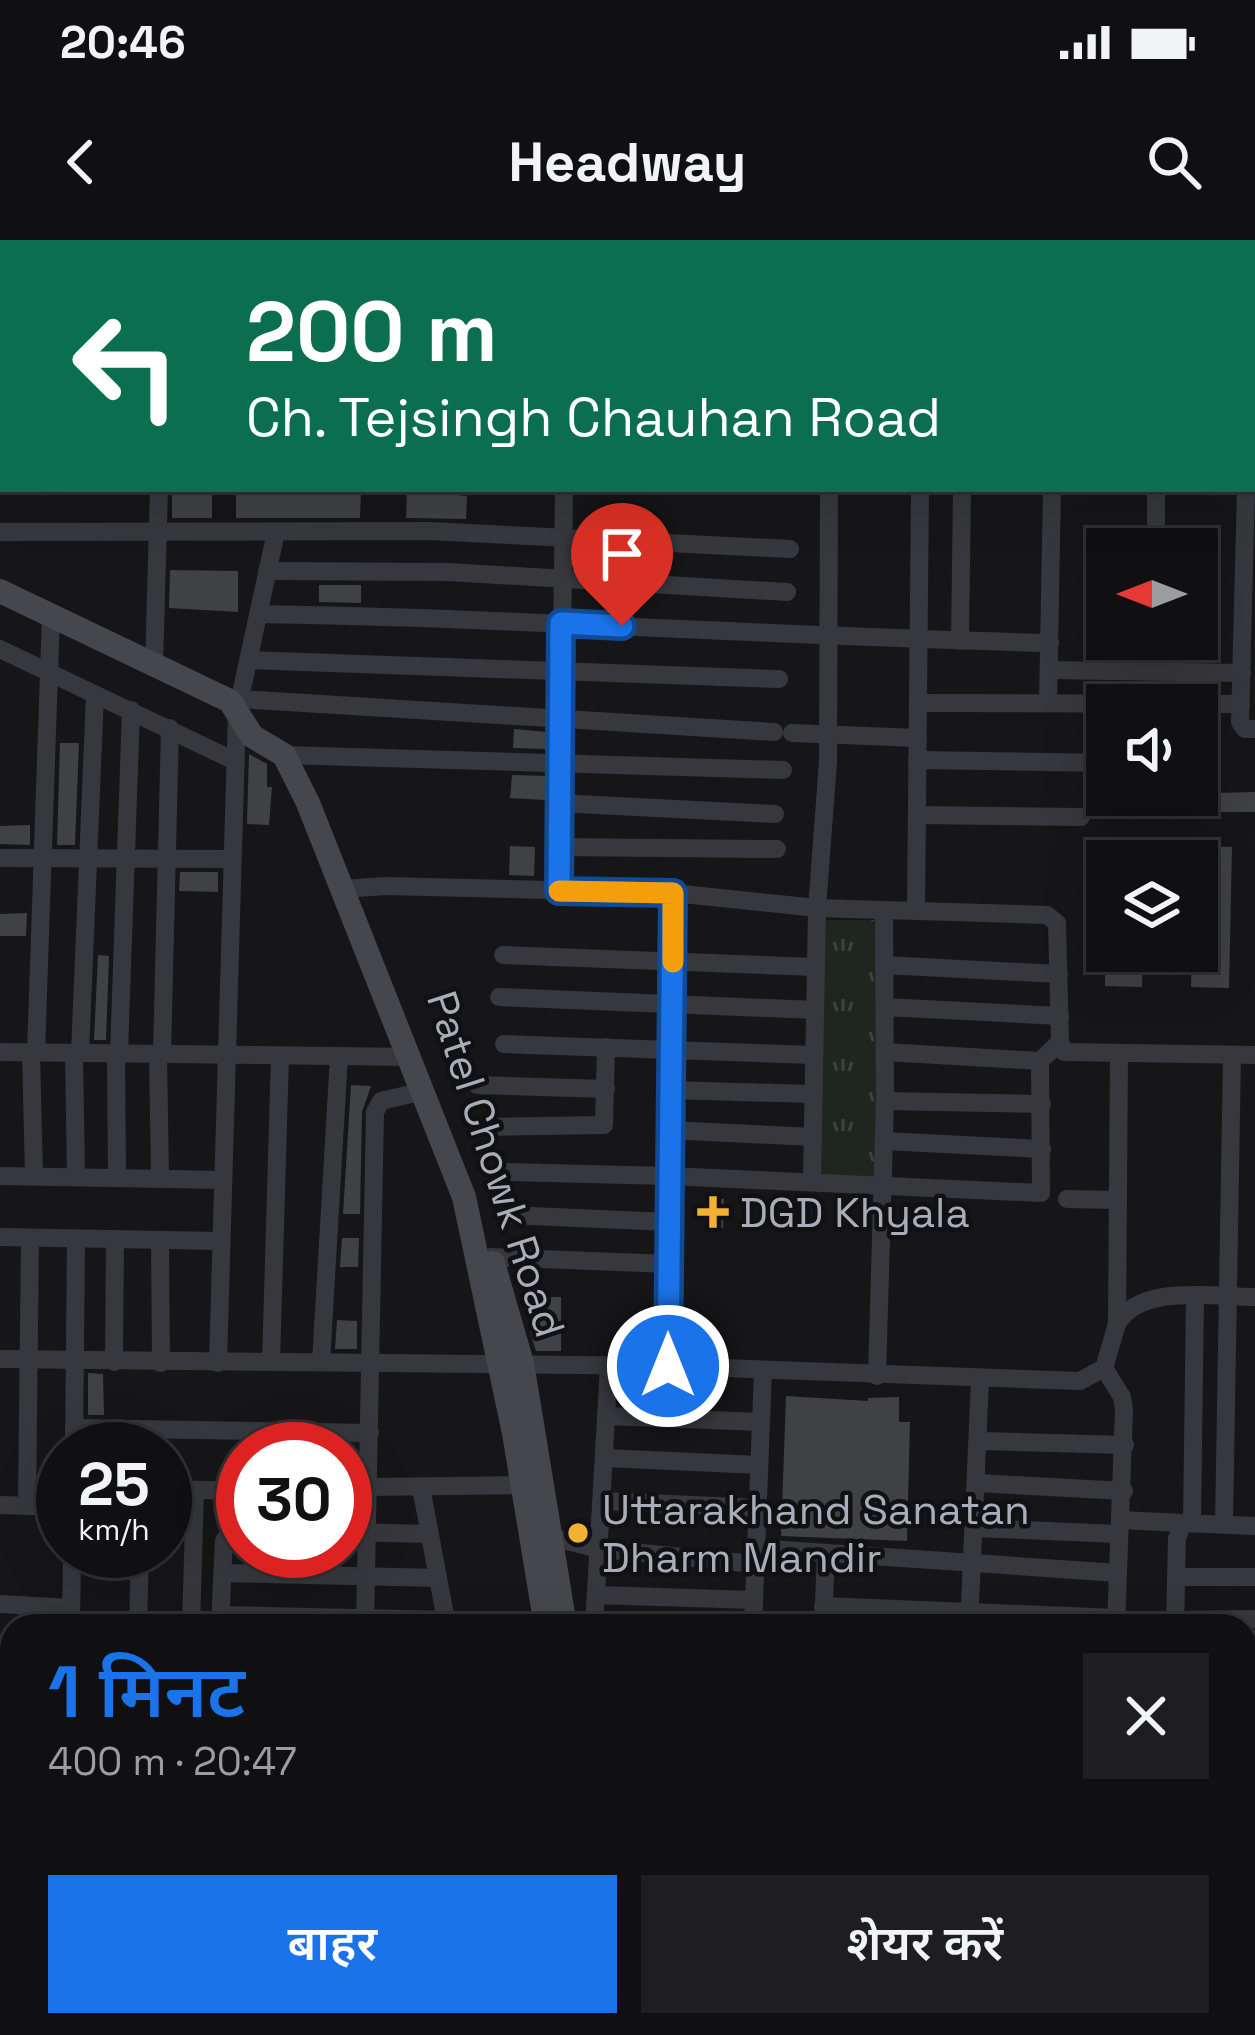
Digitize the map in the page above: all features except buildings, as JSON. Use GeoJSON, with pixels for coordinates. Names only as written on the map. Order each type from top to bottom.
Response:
{"type":"FeatureCollection","features":[{"type":"Feature","properties":{"kind":"street"},"geometry":{"type":"LineString","coordinates":[[154,664],[159,492]]}},
{"type":"Feature","properties":{"kind":"street"},"geometry":{"type":"LineString","coordinates":[[559,891],[564,492]]}},
{"type":"Feature","properties":{"kind":"street"},"geometry":{"type":"LineString","coordinates":[[812,1180],[817,908],[827,734],[829,492]]}},
{"type":"Feature","properties":{"kind":"street"},"geometry":{"type":"LineString","coordinates":[[916,911],[920,492]]}},
{"type":"Feature","properties":{"kind":"street"},"geometry":{"type":"LineString","coordinates":[[961,641],[962,492]]}},
{"type":"Feature","properties":{"kind":"street"},"geometry":{"type":"LineString","coordinates":[[1048,704],[1052,492]]}},
{"type":"Feature","properties":{"kind":"street"},"geometry":{"type":"LineString","coordinates":[[1156,492],[1156,528]]}},
{"type":"Feature","properties":{"kind":"street"},"geometry":{"type":"LineString","coordinates":[[1249,495],[1249,627],[1241,726],[1255,729]]}},
{"type":"Feature","properties":{"kind":"street"},"geometry":{"type":"LineString","coordinates":[[0,532],[430,531],[790,549]]}},
{"type":"Feature","properties":{"kind":"street"},"geometry":{"type":"LineString","coordinates":[[218,1363],[238,706],[276,532]]}},
{"type":"Feature","properties":{"kind":"street"},"geometry":{"type":"LineString","coordinates":[[267,572],[448,572],[787,592]]}},
{"type":"Feature","properties":{"kind":"street"},"geometry":{"type":"LineString","coordinates":[[0,591],[238,706],[918,738]]}},
{"type":"Feature","properties":{"kind":"street"},"geometry":{"type":"LineString","coordinates":[[258,614],[1050,644]]}},
{"type":"Feature","properties":{"kind":"street"},"geometry":{"type":"LineString","coordinates":[[34,1176],[34,1052],[51,615]]}},
{"type":"Feature","properties":{"kind":"street"},"geometry":{"type":"LineString","coordinates":[[0,674],[0,649],[236,761]]}},
{"type":"Feature","properties":{"kind":"street"},"geometry":{"type":"LineString","coordinates":[[248,659],[779,679]]}},
{"type":"Feature","properties":{"kind":"street"},"geometry":{"type":"LineString","coordinates":[[1156,660],[1156,671]]}},
{"type":"Feature","properties":{"kind":"street"},"geometry":{"type":"LineString","coordinates":[[1049,670],[1246,678]]}},
{"type":"Feature","properties":{"kind":"street"},"geometry":{"type":"LineString","coordinates":[[76,1177],[77,1053],[95,695]]}},
{"type":"Feature","properties":{"kind":"street"},"geometry":{"type":"LineString","coordinates":[[918,703],[1241,704]]}},
{"type":"Feature","properties":{"kind":"street"},"geometry":{"type":"LineString","coordinates":[[238,706],[252,736],[284,755],[783,770]]}},
{"type":"Feature","properties":{"kind":"street"},"geometry":{"type":"LineString","coordinates":[[117,1178],[117,1053],[131,710]]}},
{"type":"Feature","properties":{"kind":"street"},"geometry":{"type":"LineString","coordinates":[[160,1178],[170,728]]}},
{"type":"Feature","properties":{"kind":"street"},"geometry":{"type":"LineString","coordinates":[[284,755],[346,899],[386,886],[673,893],[817,908],[1047,915],[1056,918],[1060,1042],[1066,1053],[1255,1054]]}},
{"type":"Feature","properties":{"kind":"street"},"geometry":{"type":"LineString","coordinates":[[917,760],[1086,763]]}},
{"type":"Feature","properties":{"kind":"street"},"geometry":{"type":"LineString","coordinates":[[558,802],[775,814]]}},
{"type":"Feature","properties":{"kind":"street"},"geometry":{"type":"LineString","coordinates":[[917,815],[1081,817]]}},
{"type":"Feature","properties":{"kind":"street"},"geometry":{"type":"LineString","coordinates":[[557,848],[777,849]]}},
{"type":"Feature","properties":{"kind":"street"},"geometry":{"type":"LineString","coordinates":[[0,858],[232,859]]}},
{"type":"Feature","properties":{"kind":"street"},"geometry":{"type":"LineString","coordinates":[[668,1366],[673,893]]}},
{"type":"Feature","properties":{"kind":"street","name":"Patel Chowk Road"},"geometry":{"type":"LineString","coordinates":[[346,899],[464,1197],[511,1364]]}},
{"type":"Feature","properties":{"kind":"street","name":"Patel Chowk Road"},"geometry":{"type":"LineString","coordinates":[[346,899],[369,927],[428,1057],[491,1257],[532,1485],[545,1614]]}},
{"type":"Feature","properties":{"kind":"street"},"geometry":{"type":"LineString","coordinates":[[877,1376],[885,1101],[884,910]]}},
{"type":"Feature","properties":{"kind":"street"},"geometry":{"type":"LineString","coordinates":[[502,955],[816,967]]}},
{"type":"Feature","properties":{"kind":"street"},"geometry":{"type":"LineString","coordinates":[[884,965],[1059,974]]}},
{"type":"Feature","properties":{"kind":"street"},"geometry":{"type":"LineString","coordinates":[[499,997],[815,1010]]}},
{"type":"Feature","properties":{"kind":"street"},"geometry":{"type":"LineString","coordinates":[[885,1007],[1060,1016]]}},
{"type":"Feature","properties":{"kind":"street"},"geometry":{"type":"LineString","coordinates":[[885,1052],[1040,1061],[1060,1042]]}},
{"type":"Feature","properties":{"kind":"street"},"geometry":{"type":"LineString","coordinates":[[504,1044],[814,1055]]}},
{"type":"Feature","properties":{"kind":"street"},"geometry":{"type":"LineString","coordinates":[[484,1127],[598,1127],[606,1120],[606,1047]]}},
{"type":"Feature","properties":{"kind":"street"},"geometry":{"type":"LineString","coordinates":[[0,1052],[411,1057]]}},
{"type":"Feature","properties":{"kind":"street"},"geometry":{"type":"LineString","coordinates":[[1118,1324],[1119,1054]]}},
{"type":"Feature","properties":{"kind":"street"},"geometry":{"type":"LineString","coordinates":[[1224,1524],[1232,1054]]}},
{"type":"Feature","properties":{"kind":"street"},"geometry":{"type":"LineString","coordinates":[[271,1361],[280,1055]]}},
{"type":"Feature","properties":{"kind":"street"},"geometry":{"type":"LineString","coordinates":[[321,1362],[339,1056]]}},
{"type":"Feature","properties":{"kind":"street"},"geometry":{"type":"LineString","coordinates":[[506,1172],[812,1180],[1041,1193],[1040,1061]]}},
{"type":"Feature","properties":{"kind":"street"},"geometry":{"type":"LineString","coordinates":[[477,1085],[606,1089]]}},
{"type":"Feature","properties":{"kind":"street"},"geometry":{"type":"LineString","coordinates":[[370,1422],[375,1112],[381,1101],[424,1090]]}},
{"type":"Feature","properties":{"kind":"street"},"geometry":{"type":"LineString","coordinates":[[669,1090],[813,1094]]}},
{"type":"Feature","properties":{"kind":"street"},"geometry":{"type":"LineString","coordinates":[[885,1101],[1042,1104]]}},
{"type":"Feature","properties":{"kind":"street"},"geometry":{"type":"LineString","coordinates":[[668,1130],[813,1137]]}},
{"type":"Feature","properties":{"kind":"street"},"geometry":{"type":"LineString","coordinates":[[884,1141],[1042,1149]]}},
{"type":"Feature","properties":{"kind":"street"},"geometry":{"type":"LineString","coordinates":[[0,1176],[222,1180]]}},
{"type":"Feature","properties":{"kind":"street"},"geometry":{"type":"LineString","coordinates":[[1067,1199],[1118,1200]]}},
{"type":"Feature","properties":{"kind":"street"},"geometry":{"type":"LineString","coordinates":[[508,1215],[669,1222]]}},
{"type":"Feature","properties":{"kind":"street"},"geometry":{"type":"LineString","coordinates":[[0,1238],[220,1241]]}},
{"type":"Feature","properties":{"kind":"street"},"geometry":{"type":"LineString","coordinates":[[27,1506],[30,1238]]}},
{"type":"Feature","properties":{"kind":"street"},"geometry":{"type":"LineString","coordinates":[[74,1422],[76,1239]]}},
{"type":"Feature","properties":{"kind":"street"},"geometry":{"type":"LineString","coordinates":[[114,1362],[115,1239]]}},
{"type":"Feature","properties":{"kind":"street"},"geometry":{"type":"LineString","coordinates":[[160,1240],[161,1363]]}},
{"type":"Feature","properties":{"kind":"street"},"geometry":{"type":"LineString","coordinates":[[491,1257],[669,1264]]}},
{"type":"Feature","properties":{"kind":"street"},"geometry":{"type":"LineString","coordinates":[[1175,1614],[1177,1538],[1187,1522],[1195,1297]]}},
{"type":"Feature","properties":{"kind":"street"},"geometry":{"type":"LineString","coordinates":[[0,1359],[668,1366],[1080,1381],[1104,1368],[1125,1310],[1144,1300],[1255,1297]]}},
{"type":"Feature","properties":{"kind":"street"},"geometry":{"type":"LineString","coordinates":[[595,1614],[609,1366]]}},
{"type":"Feature","properties":{"kind":"street"},"geometry":{"type":"LineString","coordinates":[[1104,1368],[1122,1397],[1125,1445],[1116,1614]]}},
{"type":"Feature","properties":{"kind":"street"},"geometry":{"type":"LineString","coordinates":[[753,1614],[763,1372]]}},
{"type":"Feature","properties":{"kind":"street"},"geometry":{"type":"LineString","coordinates":[[970,1614],[980,1379]]}},
{"type":"Feature","properties":{"kind":"street"},"geometry":{"type":"LineString","coordinates":[[608,1416],[761,1422]]}},
{"type":"Feature","properties":{"kind":"street"},"geometry":{"type":"LineString","coordinates":[[980,1441],[1125,1445]]}},
{"type":"Feature","properties":{"kind":"street"},"geometry":{"type":"LineString","coordinates":[[605,1458],[759,1465]]}},
{"type":"Feature","properties":{"kind":"street"},"geometry":{"type":"LineString","coordinates":[[977,1484],[1124,1491]]}},
{"type":"Feature","properties":{"kind":"street"},"geometry":{"type":"LineString","coordinates":[[372,1491],[532,1485]]}},
{"type":"Feature","properties":{"kind":"street","name":"Patel Chowk Road"},"geometry":{"type":"LineString","coordinates":[[532,1485],[550,1537],[563,1614]]}},
{"type":"Feature","properties":{"kind":"street"},"geometry":{"type":"LineString","coordinates":[[421,1487],[445,1614]]}},
{"type":"Feature","properties":{"kind":"street"},"geometry":{"type":"LineString","coordinates":[[192,1490],[216,1490]]}},
{"type":"Feature","properties":{"kind":"street"},"geometry":{"type":"LineString","coordinates":[[191,1614],[195,1490]]}},
{"type":"Feature","properties":{"kind":"street"},"geometry":{"type":"LineString","coordinates":[[603,1501],[758,1508]]}},
{"type":"Feature","properties":{"kind":"street"},"geometry":{"type":"LineString","coordinates":[[0,1505],[36,1506]]}},
{"type":"Feature","properties":{"kind":"street"},"geometry":{"type":"LineString","coordinates":[[975,1528],[1187,1522],[1255,1526]]}},
{"type":"Feature","properties":{"kind":"street"},"geometry":{"type":"LineString","coordinates":[[372,1532],[430,1534]]}},
{"type":"Feature","properties":{"kind":"street"},"geometry":{"type":"LineString","coordinates":[[550,1537],[600,1550],[756,1556],[826,1553],[1118,1573]]}},
{"type":"Feature","properties":{"kind":"street"},"geometry":{"type":"LineString","coordinates":[[823,1614],[826,1553]]}},
{"type":"Feature","properties":{"kind":"street"},"geometry":{"type":"LineString","coordinates":[[372,1575],[438,1578]]}},
{"type":"Feature","properties":{"kind":"street"},"geometry":{"type":"LineString","coordinates":[[1176,1577],[1255,1577]]}},
{"type":"Feature","properties":{"kind":"street"},"geometry":{"type":"LineString","coordinates":[[71,1614],[72,1578]]}},
{"type":"Feature","properties":{"kind":"street"},"geometry":{"type":"LineString","coordinates":[[138,1614],[139,1578]]}},
{"type":"Feature","properties":{"kind":"street"},"geometry":{"type":"LineString","coordinates":[[221,1614],[223,1578]]}},
{"type":"Feature","properties":{"kind":"street"},"geometry":{"type":"LineString","coordinates":[[365,1614],[367,1578]]}},
{"type":"Feature","properties":{"kind":"street"},"geometry":{"type":"LineString","coordinates":[[596,1595],[754,1600]]}},
{"type":"Feature","properties":{"kind":"street"},"geometry":{"type":"LineString","coordinates":[[0,1604],[55,1614]]}},
{"type":"Feature","properties":{"kind":"green space"},"geometry":{"type":"Polygon","coordinates":[[[818,920],[884,920],[885,1179],[820,1177],[818,920]]]}},
{"type":"Feature","properties":{"kind":"slow traffic"},"geometry":{"type":"LineString","coordinates":[[559,891],[673,893],[673,962]]}},
{"type":"Feature","properties":{"kind":"place","name":"DGD Khyala"},"geometry":{"type":"Point","coordinates":[713,1212]}},
{"type":"Feature","properties":{"kind":"place","name":"Uttarakhand Sanatan Dharm Mandir"},"geometry":{"type":"Point","coordinates":[578,1533]}},
{"type":"Feature","properties":{"kind":"route"},"geometry":{"type":"LineString","coordinates":[[622,626],[561,623],[559,891],[673,893],[668,1366]]}}]}
